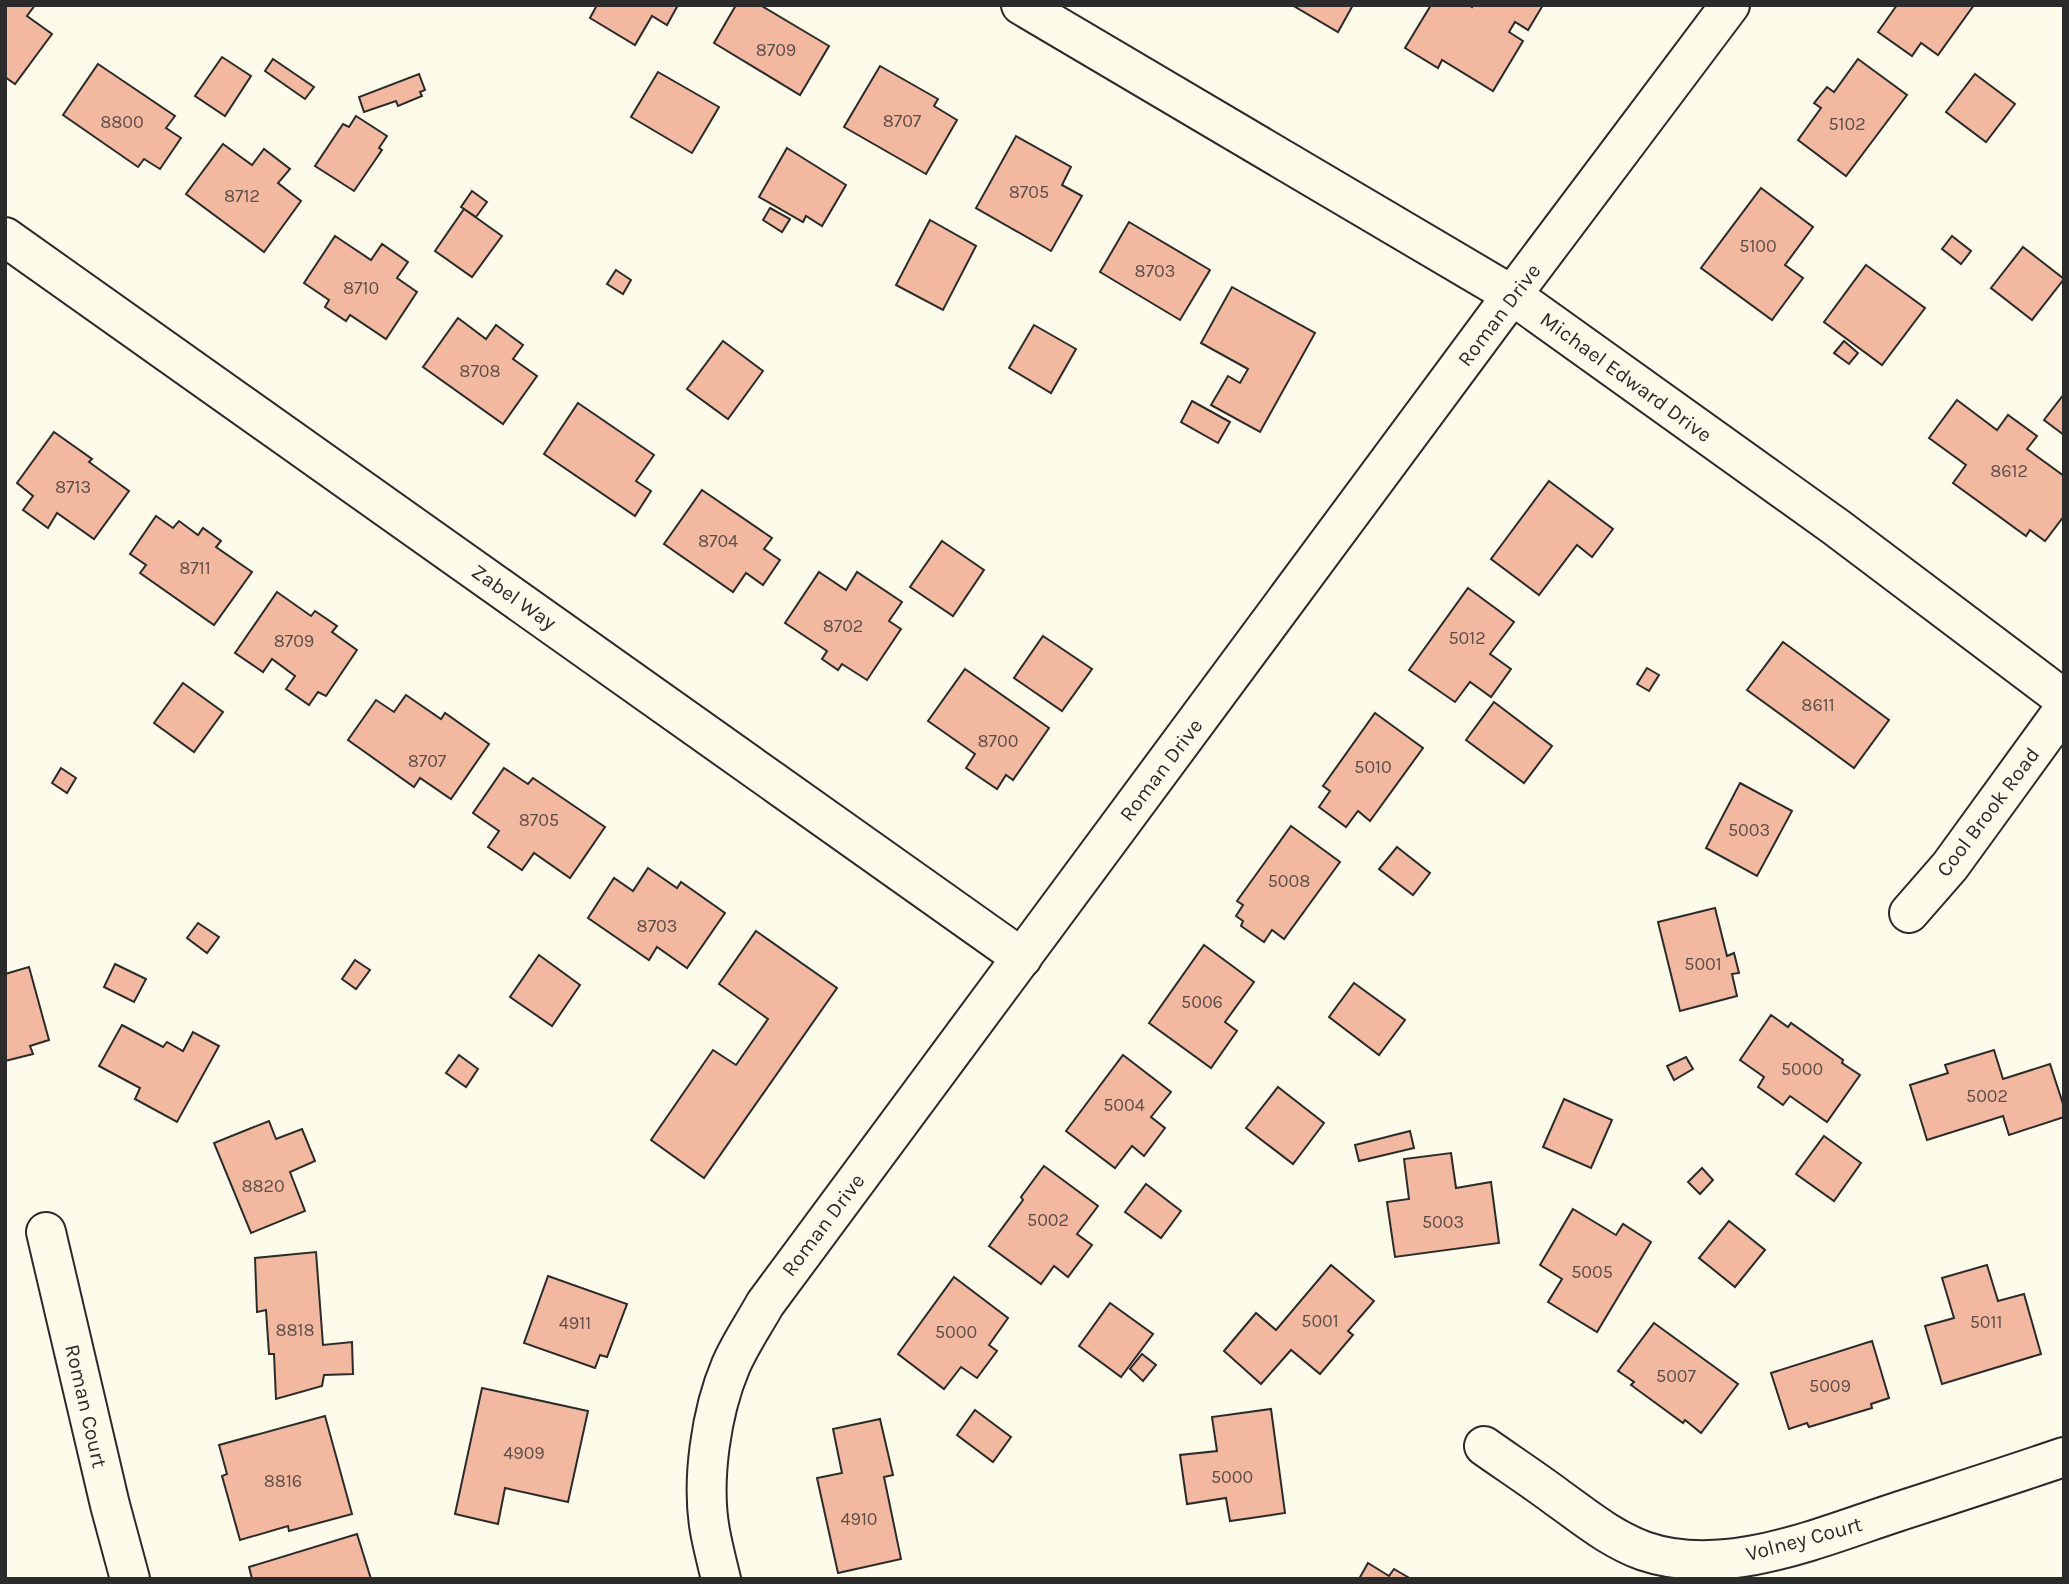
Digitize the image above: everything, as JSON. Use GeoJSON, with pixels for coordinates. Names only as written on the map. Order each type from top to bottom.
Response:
{"type":"FeatureCollection","features":[{"type":"Feature","properties":{"kind":"street","name":"Michael Edward Drive"},"geometry":{"type":"LineString","coordinates":[[1021,5],[1513,295],[1836,527],[2064,699]]}},
{"type":"Feature","properties":{"kind":"street","name":"Roman Drive"},"geometry":{"type":"LineString","coordinates":[[721,1579],[709,1529],[707,1471],[712,1433],[719,1397],[731,1364],[765,1304],[1730,5]]}},
{"type":"Feature","properties":{"kind":"street","name":"Zabel Way"},"geometry":{"type":"LineString","coordinates":[[5,237],[1022,958]]}},
{"type":"Feature","properties":{"kind":"street","name":"Cool Brook Road"},"geometry":{"type":"LineString","coordinates":[[1909,913],[1950,866],[2064,709]]}},
{"type":"Feature","properties":{"kind":"street","name":"Roman Court"},"geometry":{"type":"LineString","coordinates":[[46,1232],[130,1579]]}},
{"type":"Feature","properties":{"kind":"street","name":"Volney Court"},"geometry":{"type":"LineString","coordinates":[[1484,1446],[1596,1527],[1643,1550],[1704,1560],[1752,1556],[1798,1544],[2064,1457]]}},
{"type":"Feature","properties":{"kind":"building"},"geometry":{"type":"Polygon","coordinates":[[[5,5],[35,5],[27,16],[52,34],[15,84],[5,77],[5,5]]]}},
{"type":"Feature","properties":{"kind":"building"},"geometry":{"type":"Polygon","coordinates":[[[597,5],[678,5],[667,25],[652,16],[635,45],[590,18],[597,5]]]}},
{"type":"Feature","properties":{"kind":"building"},"geometry":{"type":"Polygon","coordinates":[[[736,5],[760,5],[829,46],[800,95],[714,43],[736,5]]]}},
{"type":"Feature","properties":{"kind":"building"},"geometry":{"type":"Polygon","coordinates":[[[1292,5],[1353,5],[1338,32],[1292,5]]]}},
{"type":"Feature","properties":{"kind":"building"},"geometry":{"type":"Polygon","coordinates":[[[1431,5],[1543,5],[1528,30],[1515,22],[1509,32],[1523,41],[1493,91],[1442,60],[1438,68],[1405,48],[1431,5]]]}},
{"type":"Feature","properties":{"kind":"building"},"geometry":{"type":"Polygon","coordinates":[[[1897,5],[1974,5],[1938,55],[1921,43],[1912,56],[1878,32],[1897,5]]]}},
{"type":"Feature","properties":{"kind":"building"},"geometry":{"type":"Polygon","coordinates":[[[222,57],[251,76],[225,116],[195,96],[222,57]]]}},
{"type":"Feature","properties":{"kind":"building"},"geometry":{"type":"Polygon","coordinates":[[[273,59],[314,87],[305,99],[265,71],[273,59]]]}},
{"type":"Feature","properties":{"kind":"building"},"geometry":{"type":"Polygon","coordinates":[[[1858,59],[1907,95],[1846,176],[1798,140],[1821,108],[1814,103],[1827,87],[1834,92],[1858,59]]]}},
{"type":"Feature","properties":{"kind":"building"},"geometry":{"type":"Polygon","coordinates":[[[98,64],[175,116],[166,128],[181,138],[160,169],[144,159],[138,167],[63,115],[98,64]]]}},
{"type":"Feature","properties":{"kind":"building"},"geometry":{"type":"Polygon","coordinates":[[[880,66],[938,99],[934,106],[957,120],[926,174],[844,127],[880,66]]]}},
{"type":"Feature","properties":{"kind":"building"},"geometry":{"type":"Polygon","coordinates":[[[658,72],[719,107],[692,153],[631,117],[658,72]]]}},
{"type":"Feature","properties":{"kind":"building"},"geometry":{"type":"Polygon","coordinates":[[[419,74],[425,90],[420,92],[422,96],[398,106],[396,101],[364,112],[359,97],[419,74]]]}},
{"type":"Feature","properties":{"kind":"building"},"geometry":{"type":"Polygon","coordinates":[[[1975,74],[2015,104],[1986,142],[1946,112],[1975,74]]]}},
{"type":"Feature","properties":{"kind":"building"},"geometry":{"type":"Polygon","coordinates":[[[356,116],[387,136],[379,148],[382,150],[354,191],[315,166],[343,124],[349,127],[356,116]]]}},
{"type":"Feature","properties":{"kind":"building"},"geometry":{"type":"Polygon","coordinates":[[[1016,136],[1071,167],[1062,185],[1082,196],[1051,251],[976,208],[1016,136]]]}},
{"type":"Feature","properties":{"kind":"building"},"geometry":{"type":"Polygon","coordinates":[[[223,144],[252,165],[264,149],[290,169],[278,183],[301,201],[264,252],[186,194],[223,144]]]}},
{"type":"Feature","properties":{"kind":"building"},"geometry":{"type":"Polygon","coordinates":[[[787,148],[846,185],[822,226],[806,216],[803,222],[759,197],[787,148]]]}},
{"type":"Feature","properties":{"kind":"building"},"geometry":{"type":"Polygon","coordinates":[[[1761,188],[1813,227],[1785,265],[1803,278],[1772,320],[1701,268],[1761,188]]]}},
{"type":"Feature","properties":{"kind":"building"},"geometry":{"type":"Polygon","coordinates":[[[472,191],[487,202],[476,217],[461,207],[472,191]]]}},
{"type":"Feature","properties":{"kind":"building"},"geometry":{"type":"Polygon","coordinates":[[[770,208],[790,219],[782,232],[763,220],[770,208]]]}},
{"type":"Feature","properties":{"kind":"building"},"geometry":{"type":"Polygon","coordinates":[[[464,209],[502,236],[472,277],[435,251],[464,209]]]}},
{"type":"Feature","properties":{"kind":"building"},"geometry":{"type":"Polygon","coordinates":[[[930,220],[976,246],[943,310],[896,285],[930,220]]]}},
{"type":"Feature","properties":{"kind":"building"},"geometry":{"type":"Polygon","coordinates":[[[1129,222],[1210,270],[1180,320],[1100,272],[1129,222]]]}},
{"type":"Feature","properties":{"kind":"building"},"geometry":{"type":"Polygon","coordinates":[[[335,236],[371,260],[382,244],[408,262],[397,278],[417,292],[386,339],[350,315],[346,321],[325,307],[329,300],[304,283],[335,236]]]}},
{"type":"Feature","properties":{"kind":"building"},"geometry":{"type":"Polygon","coordinates":[[[1952,236],[1971,251],[1961,264],[1942,249],[1952,236]]]}},
{"type":"Feature","properties":{"kind":"building"},"geometry":{"type":"Polygon","coordinates":[[[2023,247],[2064,279],[2032,320],[1991,288],[2023,247]]]}},
{"type":"Feature","properties":{"kind":"building"},"geometry":{"type":"Polygon","coordinates":[[[1866,265],[1925,308],[1882,365],[1824,322],[1866,265]]]}},
{"type":"Feature","properties":{"kind":"building"},"geometry":{"type":"Polygon","coordinates":[[[616,270],[631,280],[623,294],[607,284],[616,270]]]}},
{"type":"Feature","properties":{"kind":"building"},"geometry":{"type":"Polygon","coordinates":[[[1232,287],[1315,333],[1260,432],[1211,405],[1228,376],[1240,383],[1248,369],[1201,343],[1232,287]]]}},
{"type":"Feature","properties":{"kind":"building"},"geometry":{"type":"Polygon","coordinates":[[[458,318],[486,339],[496,325],[523,345],[513,359],[537,376],[503,424],[423,367],[458,318]]]}},
{"type":"Feature","properties":{"kind":"building"},"geometry":{"type":"Polygon","coordinates":[[[1034,325],[1076,349],[1051,393],[1009,368],[1034,325]]]}},
{"type":"Feature","properties":{"kind":"building"},"geometry":{"type":"Polygon","coordinates":[[[723,341],[763,371],[728,419],[687,389],[723,341]]]}},
{"type":"Feature","properties":{"kind":"building"},"geometry":{"type":"Polygon","coordinates":[[[1844,341],[1858,353],[1849,364],[1834,353],[1844,341]]]}},
{"type":"Feature","properties":{"kind":"building"},"geometry":{"type":"Polygon","coordinates":[[[2064,394],[2064,435],[2044,420],[2064,394]]]}},
{"type":"Feature","properties":{"kind":"building"},"geometry":{"type":"Polygon","coordinates":[[[1957,400],[1997,430],[2008,415],[2037,436],[2027,449],[2064,476],[2064,516],[2045,541],[2030,530],[2026,536],[1953,483],[1966,465],[1929,438],[1957,400]]]}},
{"type":"Feature","properties":{"kind":"building"},"geometry":{"type":"Polygon","coordinates":[[[1192,401],[1230,422],[1218,443],[1181,422],[1192,401]]]}},
{"type":"Feature","properties":{"kind":"building"},"geometry":{"type":"Polygon","coordinates":[[[578,403],[654,455],[636,481],[651,491],[635,516],[544,454],[578,403]]]}},
{"type":"Feature","properties":{"kind":"building"},"geometry":{"type":"Polygon","coordinates":[[[54,432],[92,459],[89,462],[129,491],[94,539],[57,513],[48,528],[23,510],[33,496],[17,483],[54,432]]]}},
{"type":"Feature","properties":{"kind":"building"},"geometry":{"type":"Polygon","coordinates":[[[1549,481],[1613,529],[1592,557],[1577,545],[1539,595],[1491,559],[1549,481]]]}},
{"type":"Feature","properties":{"kind":"building"},"geometry":{"type":"Polygon","coordinates":[[[702,490],[772,538],[764,549],[780,560],[763,585],[746,573],[733,592],[664,544],[702,490]]]}},
{"type":"Feature","properties":{"kind":"building"},"geometry":{"type":"Polygon","coordinates":[[[156,516],[173,528],[179,521],[198,535],[203,528],[221,541],[216,547],[252,572],[214,625],[140,573],[146,565],[130,554],[156,516]]]}},
{"type":"Feature","properties":{"kind":"building"},"geometry":{"type":"Polygon","coordinates":[[[942,541],[984,570],[953,616],[910,587],[942,541]]]}},
{"type":"Feature","properties":{"kind":"building"},"geometry":{"type":"Polygon","coordinates":[[[819,572],[846,590],[857,572],[902,602],[889,621],[901,629],[867,680],[842,664],[838,670],[822,659],[827,651],[785,623],[819,572]]]}},
{"type":"Feature","properties":{"kind":"building"},"geometry":{"type":"Polygon","coordinates":[[[1468,588],[1514,622],[1490,654],[1511,669],[1491,697],[1470,682],[1455,702],[1409,670],[1468,588]]]}},
{"type":"Feature","properties":{"kind":"building"},"geometry":{"type":"Polygon","coordinates":[[[277,592],[311,616],[315,611],[337,626],[332,632],[357,650],[326,696],[318,692],[309,705],[286,689],[295,676],[272,659],[263,672],[235,653],[277,592]]]}},
{"type":"Feature","properties":{"kind":"building"},"geometry":{"type":"Polygon","coordinates":[[[1043,636],[1092,669],[1062,711],[1014,678],[1043,636]]]}},
{"type":"Feature","properties":{"kind":"building"},"geometry":{"type":"Polygon","coordinates":[[[1783,642],[1889,720],[1854,768],[1747,690],[1783,642]]]}},
{"type":"Feature","properties":{"kind":"building"},"geometry":{"type":"Polygon","coordinates":[[[1647,668],[1659,675],[1649,691],[1637,684],[1647,668]]]}},
{"type":"Feature","properties":{"kind":"building"},"geometry":{"type":"Polygon","coordinates":[[[965,669],[1049,728],[1013,780],[1006,775],[997,789],[966,768],[975,754],[928,721],[965,669]]]}},
{"type":"Feature","properties":{"kind":"building"},"geometry":{"type":"Polygon","coordinates":[[[183,683],[223,712],[194,752],[154,723],[183,683]]]}},
{"type":"Feature","properties":{"kind":"building"},"geometry":{"type":"Polygon","coordinates":[[[406,695],[441,719],[445,713],[489,744],[451,799],[420,778],[414,787],[348,740],[376,700],[394,712],[406,695]]]}},
{"type":"Feature","properties":{"kind":"building"},"geometry":{"type":"Polygon","coordinates":[[[1494,702],[1552,746],[1524,783],[1466,740],[1494,702]]]}},
{"type":"Feature","properties":{"kind":"building"},"geometry":{"type":"Polygon","coordinates":[[[1375,713],[1423,748],[1370,821],[1358,811],[1346,827],[1319,807],[1330,791],[1323,786],[1375,713]]]}},
{"type":"Feature","properties":{"kind":"building"},"geometry":{"type":"Polygon","coordinates":[[[61,768],[76,778],[67,793],[52,783],[61,768]]]}},
{"type":"Feature","properties":{"kind":"building"},"geometry":{"type":"Polygon","coordinates":[[[504,768],[528,784],[533,778],[605,827],[570,878],[534,853],[522,870],[488,847],[499,831],[473,813],[504,768]]]}},
{"type":"Feature","properties":{"kind":"building"},"geometry":{"type":"Polygon","coordinates":[[[1740,783],[1792,811],[1757,876],[1706,848],[1740,783]]]}},
{"type":"Feature","properties":{"kind":"building"},"geometry":{"type":"Polygon","coordinates":[[[1291,826],[1340,862],[1284,939],[1272,930],[1264,942],[1241,926],[1243,921],[1236,916],[1243,905],[1237,901],[1291,826]]]}},
{"type":"Feature","properties":{"kind":"building"},"geometry":{"type":"Polygon","coordinates":[[[1397,847],[1430,873],[1413,895],[1379,869],[1397,847]]]}},
{"type":"Feature","properties":{"kind":"building"},"geometry":{"type":"Polygon","coordinates":[[[648,868],[677,888],[681,882],[725,913],[687,968],[657,947],[649,960],[588,918],[614,878],[633,891],[648,868]]]}},
{"type":"Feature","properties":{"kind":"building"},"geometry":{"type":"Polygon","coordinates":[[[1715,908],[1727,956],[1734,953],[1739,973],[1732,974],[1737,996],[1680,1011],[1658,922],[1715,908]]]}},
{"type":"Feature","properties":{"kind":"building"},"geometry":{"type":"Polygon","coordinates":[[[198,923],[219,937],[207,953],[187,938],[198,923]]]}},
{"type":"Feature","properties":{"kind":"building"},"geometry":{"type":"Polygon","coordinates":[[[756,931],[837,988],[704,1178],[651,1140],[713,1050],[736,1065],[768,1019],[719,984],[756,931]]]}},
{"type":"Feature","properties":{"kind":"building"},"geometry":{"type":"Polygon","coordinates":[[[1204,945],[1254,982],[1225,1022],[1237,1031],[1211,1068],[1149,1023],[1204,945]]]}},
{"type":"Feature","properties":{"kind":"building"},"geometry":{"type":"Polygon","coordinates":[[[539,955],[580,985],[552,1026],[510,997],[539,955]]]}},
{"type":"Feature","properties":{"kind":"building"},"geometry":{"type":"Polygon","coordinates":[[[355,960],[370,970],[356,989],[342,979],[355,960]]]}},
{"type":"Feature","properties":{"kind":"building"},"geometry":{"type":"Polygon","coordinates":[[[115,964],[146,979],[134,1002],[104,987],[115,964]]]}},
{"type":"Feature","properties":{"kind":"building"},"geometry":{"type":"Polygon","coordinates":[[[29,967],[49,1040],[30,1046],[33,1054],[5,1061],[5,974],[29,967]]]}},
{"type":"Feature","properties":{"kind":"building"},"geometry":{"type":"Polygon","coordinates":[[[1354,983],[1405,1020],[1379,1055],[1329,1017],[1354,983]]]}},
{"type":"Feature","properties":{"kind":"building"},"geometry":{"type":"Polygon","coordinates":[[[1771,1015],[1788,1027],[1791,1023],[1860,1075],[1827,1122],[1790,1096],[1783,1105],[1758,1087],[1764,1077],[1740,1060],[1771,1015]]]}},
{"type":"Feature","properties":{"kind":"building"},"geometry":{"type":"Polygon","coordinates":[[[122,1025],[163,1047],[167,1042],[183,1051],[193,1032],[219,1046],[177,1122],[135,1099],[140,1088],[99,1066],[122,1025]]]}},
{"type":"Feature","properties":{"kind":"building"},"geometry":{"type":"Polygon","coordinates":[[[1994,1050],[2003,1079],[2050,1064],[2064,1107],[2064,1117],[2009,1135],[2003,1116],[1927,1140],[1910,1085],[1948,1073],[1945,1065],[1994,1050]]]}},
{"type":"Feature","properties":{"kind":"building"},"geometry":{"type":"Polygon","coordinates":[[[459,1055],[478,1069],[466,1087],[446,1073],[459,1055]]]}},
{"type":"Feature","properties":{"kind":"building"},"geometry":{"type":"Polygon","coordinates":[[[1123,1055],[1171,1092],[1151,1117],[1165,1128],[1144,1156],[1132,1146],[1115,1168],[1066,1131],[1123,1055]]]}},
{"type":"Feature","properties":{"kind":"building"},"geometry":{"type":"Polygon","coordinates":[[[1686,1057],[1693,1069],[1674,1080],[1667,1066],[1686,1057]]]}},
{"type":"Feature","properties":{"kind":"building"},"geometry":{"type":"Polygon","coordinates":[[[1278,1087],[1324,1123],[1293,1164],[1246,1128],[1278,1087]]]}},
{"type":"Feature","properties":{"kind":"building"},"geometry":{"type":"Polygon","coordinates":[[[1564,1099],[1612,1120],[1591,1168],[1543,1147],[1564,1099]]]}},
{"type":"Feature","properties":{"kind":"building"},"geometry":{"type":"Polygon","coordinates":[[[269,1121],[276,1139],[302,1129],[315,1161],[290,1172],[305,1211],[251,1233],[214,1143],[269,1121]]]}},
{"type":"Feature","properties":{"kind":"building"},"geometry":{"type":"Polygon","coordinates":[[[1410,1131],[1414,1148],[1359,1161],[1355,1145],[1410,1131]]]}},
{"type":"Feature","properties":{"kind":"building"},"geometry":{"type":"Polygon","coordinates":[[[1824,1136],[1861,1163],[1834,1201],[1796,1174],[1824,1136]]]}},
{"type":"Feature","properties":{"kind":"building"},"geometry":{"type":"Polygon","coordinates":[[[1451,1153],[1456,1188],[1491,1182],[1499,1243],[1395,1257],[1387,1202],[1409,1199],[1404,1159],[1451,1153]]]}},
{"type":"Feature","properties":{"kind":"building"},"geometry":{"type":"Polygon","coordinates":[[[1044,1166],[1098,1206],[1077,1234],[1092,1245],[1068,1277],[1054,1266],[1041,1284],[989,1246],[1044,1166]]]}},
{"type":"Feature","properties":{"kind":"building"},"geometry":{"type":"Polygon","coordinates":[[[1702,1168],[1713,1180],[1700,1194],[1688,1182],[1702,1168]]]}},
{"type":"Feature","properties":{"kind":"building"},"geometry":{"type":"Polygon","coordinates":[[[1146,1184],[1181,1211],[1161,1238],[1125,1212],[1146,1184]]]}},
{"type":"Feature","properties":{"kind":"building"},"geometry":{"type":"Polygon","coordinates":[[[1573,1209],[1616,1235],[1623,1224],[1651,1242],[1597,1332],[1548,1302],[1562,1279],[1540,1265],[1573,1209]]]}},
{"type":"Feature","properties":{"kind":"building"},"geometry":{"type":"Polygon","coordinates":[[[1729,1221],[1765,1250],[1735,1287],[1699,1258],[1729,1221]]]}},
{"type":"Feature","properties":{"kind":"building"},"geometry":{"type":"Polygon","coordinates":[[[316,1252],[323,1345],[352,1342],[353,1374],[324,1375],[322,1386],[276,1399],[274,1354],[269,1354],[266,1310],[257,1312],[255,1258],[316,1252]]]}},
{"type":"Feature","properties":{"kind":"building"},"geometry":{"type":"Polygon","coordinates":[[[1331,1265],[1374,1301],[1348,1331],[1353,1335],[1320,1374],[1291,1350],[1261,1384],[1224,1351],[1256,1313],[1276,1330],[1331,1265]]]}},
{"type":"Feature","properties":{"kind":"building"},"geometry":{"type":"Polygon","coordinates":[[[1987,1265],[1998,1301],[2024,1294],[2041,1354],[1942,1384],[1925,1326],[1954,1318],[1942,1278],[1987,1265]]]}},
{"type":"Feature","properties":{"kind":"building"},"geometry":{"type":"Polygon","coordinates":[[[548,1276],[627,1304],[607,1357],[600,1355],[595,1368],[524,1343],[548,1276]]]}},
{"type":"Feature","properties":{"kind":"building"},"geometry":{"type":"Polygon","coordinates":[[[954,1277],[1008,1318],[989,1345],[997,1351],[977,1378],[961,1367],[944,1389],[898,1354],[954,1277]]]}},
{"type":"Feature","properties":{"kind":"building"},"geometry":{"type":"Polygon","coordinates":[[[1110,1303],[1153,1334],[1121,1377],[1079,1346],[1110,1303]]]}},
{"type":"Feature","properties":{"kind":"building"},"geometry":{"type":"Polygon","coordinates":[[[1654,1323],[1738,1384],[1701,1433],[1631,1385],[1634,1382],[1618,1371],[1654,1323]]]}},
{"type":"Feature","properties":{"kind":"building"},"geometry":{"type":"Polygon","coordinates":[[[1872,1341],[1889,1398],[1871,1404],[1872,1408],[1809,1427],[1807,1423],[1789,1429],[1771,1373],[1872,1341]]]}},
{"type":"Feature","properties":{"kind":"building"},"geometry":{"type":"Polygon","coordinates":[[[1142,1354],[1156,1365],[1143,1381],[1130,1369],[1142,1354]]]}},
{"type":"Feature","properties":{"kind":"building"},"geometry":{"type":"Polygon","coordinates":[[[482,1388],[588,1411],[568,1502],[505,1488],[498,1524],[455,1514],[482,1388]]]}},
{"type":"Feature","properties":{"kind":"building"},"geometry":{"type":"Polygon","coordinates":[[[1271,1409],[1285,1513],[1230,1521],[1226,1498],[1187,1504],[1180,1455],[1217,1451],[1212,1417],[1271,1409]]]}},
{"type":"Feature","properties":{"kind":"building"},"geometry":{"type":"Polygon","coordinates":[[[975,1410],[1011,1437],[993,1462],[957,1435],[975,1410]]]}},
{"type":"Feature","properties":{"kind":"building"},"geometry":{"type":"Polygon","coordinates":[[[325,1416],[352,1514],[289,1531],[288,1526],[240,1540],[222,1476],[227,1474],[219,1445],[325,1416]]]}},
{"type":"Feature","properties":{"kind":"building"},"geometry":{"type":"Polygon","coordinates":[[[880,1419],[893,1475],[884,1477],[901,1559],[838,1573],[817,1478],[842,1473],[833,1429],[880,1419]]]}},
{"type":"Feature","properties":{"kind":"building"},"geometry":{"type":"Polygon","coordinates":[[[357,1534],[371,1579],[252,1579],[249,1567],[357,1534]]]}},
{"type":"Feature","properties":{"kind":"building"},"geometry":{"type":"Polygon","coordinates":[[[1368,1563],[1389,1576],[1394,1569],[1411,1579],[1359,1579],[1368,1563]]]}}]}
